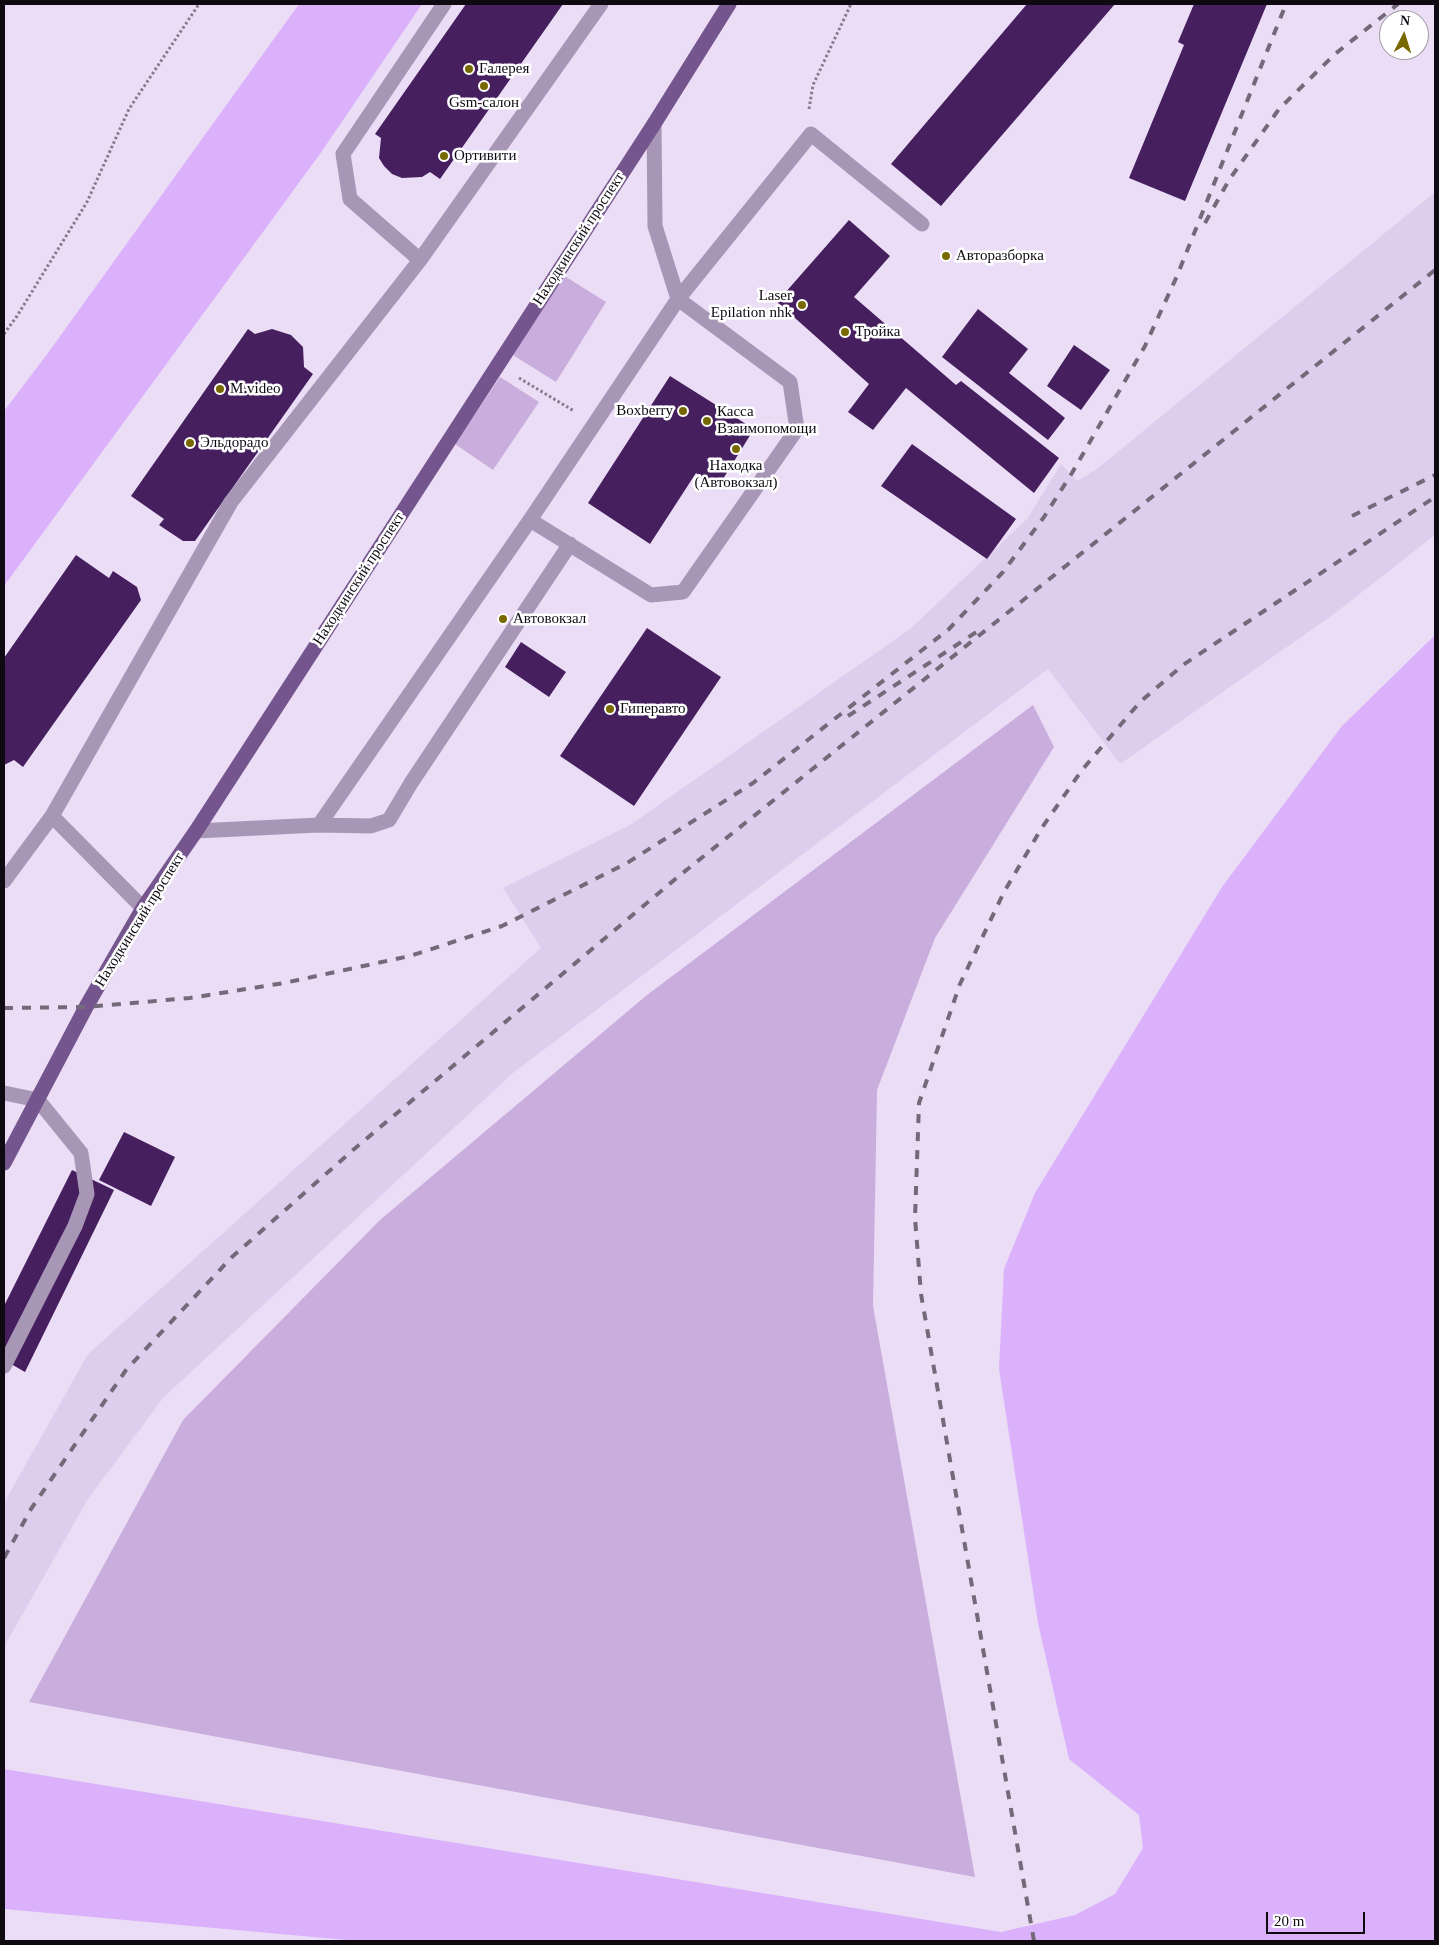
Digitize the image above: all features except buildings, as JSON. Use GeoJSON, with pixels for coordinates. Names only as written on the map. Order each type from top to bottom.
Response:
{"type":"FeatureCollection","features":[{"type":"Feature","properties":{"kind":"main road","name":"Находкинский проспект"},"geometry":{"type":"LineString","coordinates":[[4,1163],[86,1007],[143,908],[196,831],[654,124],[729,4]]}},
{"type":"Feature","properties":{"kind":"lane"},"geometry":{"type":"LineString","coordinates":[[420,260],[350,198],[343,154],[444,4]]}},
{"type":"Feature","properties":{"kind":"lane"},"geometry":{"type":"LineString","coordinates":[[4,881],[52,816],[231,502],[420,260],[601,4]]}},
{"type":"Feature","properties":{"kind":"lane"},"geometry":{"type":"LineString","coordinates":[[530,520],[651,595],[683,592],[797,429],[790,382],[678,299],[656,226],[654,124]]}},
{"type":"Feature","properties":{"kind":"lane"},"geometry":{"type":"LineString","coordinates":[[319,825],[530,520],[678,299],[812,134],[922,224]]}},
{"type":"Feature","properties":{"kind":"lane"},"geometry":{"type":"LineString","coordinates":[[196,831],[319,825],[371,826],[389,820],[411,783],[570,544]]}},
{"type":"Feature","properties":{"kind":"lane"},"geometry":{"type":"LineString","coordinates":[[52,816],[143,908]]}},
{"type":"Feature","properties":{"kind":"lane"},"geometry":{"type":"LineString","coordinates":[[4,1093],[38,1100],[81,1154],[87,1194],[75,1226],[4,1366]]}},
{"type":"Feature","properties":{"kind":"path"},"geometry":{"type":"LineString","coordinates":[[4,334],[17,316],[86,202],[129,109],[199,4]]}},
{"type":"Feature","properties":{"kind":"path"},"geometry":{"type":"LineString","coordinates":[[812,134],[809,113],[813,85],[852,4]]}},
{"type":"Feature","properties":{"kind":"path"},"geometry":{"type":"LineString","coordinates":[[497,365],[594,424]]}},
{"type":"Feature","properties":{"kind":"shaded area"},"geometry":{"type":"Polygon","coordinates":[[[299,4],[422,4],[320,154],[4,586],[4,411],[48,353],[299,4]]]}},
{"type":"Feature","properties":{"kind":"shaded area"},"geometry":{"type":"Polygon","coordinates":[[[1435,192],[1435,535],[1334,614],[1120,764],[1048,669],[513,1073],[163,1398],[88,1499],[4,1647],[4,1503],[88,1354],[541,948],[503,888],[630,825],[910,629],[1027,519],[1061,464],[1077,481],[1098,468],[1435,192]]]}},
{"type":"Feature","properties":{"kind":"shaded area"},"geometry":{"type":"Polygon","coordinates":[[[563,275],[606,302],[556,382],[513,355],[563,275]]]}},
{"type":"Feature","properties":{"kind":"shaded area"},"geometry":{"type":"Polygon","coordinates":[[[500,377],[539,402],[493,470],[455,444],[500,377]]]}},
{"type":"Feature","properties":{"kind":"shaded area"},"geometry":{"type":"Polygon","coordinates":[[[1435,635],[1435,1941],[357,1941],[4,1909],[4,1769],[1001,1932],[1075,1915],[1115,1894],[1143,1848],[1139,1815],[1069,1759],[1038,1623],[999,1369],[1004,1269],[1035,1193],[1222,887],[1342,726],[1435,635]]]}},
{"type":"Feature","properties":{"kind":"shaded area"},"geometry":{"type":"Polygon","coordinates":[[[1033,705],[1054,747],[935,938],[877,1090],[873,1306],[975,1877],[29,1702],[183,1420],[380,1220],[647,995],[1033,705]]]}},
{"type":"Feature","properties":{"kind":"railway"},"geometry":{"type":"LineString","coordinates":[[4,1008],[86,1007],[190,998],[284,983],[410,956],[502,926],[627,863],[753,783],[949,629],[1003,572],[1044,517],[1072,473],[1145,346],[1177,276],[1286,4]]}},
{"type":"Feature","properties":{"kind":"railway"},"geometry":{"type":"LineString","coordinates":[[1205,223],[1229,180],[1279,109],[1335,54],[1398,4]]}},
{"type":"Feature","properties":{"kind":"railway"},"geometry":{"type":"LineString","coordinates":[[4,1558],[31,1509],[126,1370],[232,1257],[353,1150],[679,876],[1435,270]]}},
{"type":"Feature","properties":{"kind":"railway"},"geometry":{"type":"LineString","coordinates":[[1352,516],[1435,475]]}},
{"type":"Feature","properties":{"kind":"railway"},"geometry":{"type":"LineString","coordinates":[[1034,1941],[921,1294],[915,1218],[919,1103],[960,984],[1004,892],[1041,829],[1082,770],[1140,702],[1183,665],[1435,497]]}},
{"type":"Feature","properties":{"kind":"railway"},"geometry":{"type":"LineString","coordinates":[[848,716],[978,631]]}},
{"type":"Feature","properties":{"kind":"place","name":"Галерея"},"geometry":{"type":"Point","coordinates":[469,69]}},
{"type":"Feature","properties":{"kind":"place","name":"Gsm-салон"},"geometry":{"type":"Point","coordinates":[484,86]}},
{"type":"Feature","properties":{"kind":"place","name":"Ортивити"},"geometry":{"type":"Point","coordinates":[444,156]}},
{"type":"Feature","properties":{"kind":"place","name":"Авторазборка"},"geometry":{"type":"Point","coordinates":[946,256]}},
{"type":"Feature","properties":{"kind":"place","name":"Laser Epilation nhk"},"geometry":{"type":"Point","coordinates":[802,305]}},
{"type":"Feature","properties":{"kind":"place","name":"Тройка"},"geometry":{"type":"Point","coordinates":[845,332]}},
{"type":"Feature","properties":{"kind":"place","name":"M.video"},"geometry":{"type":"Point","coordinates":[220,389]}},
{"type":"Feature","properties":{"kind":"place","name":"Boxberry"},"geometry":{"type":"Point","coordinates":[683,411]}},
{"type":"Feature","properties":{"kind":"place","name":"Касса Взаимопомощи"},"geometry":{"type":"Point","coordinates":[707,421]}},
{"type":"Feature","properties":{"kind":"place","name":"Эльдорадо"},"geometry":{"type":"Point","coordinates":[190,443]}},
{"type":"Feature","properties":{"kind":"place","name":"Находка (Автовокзал)"},"geometry":{"type":"Point","coordinates":[736,449]}},
{"type":"Feature","properties":{"kind":"place","name":"Автовокзал"},"geometry":{"type":"Point","coordinates":[503,619]}},
{"type":"Feature","properties":{"kind":"place","name":"Гиперавто"},"geometry":{"type":"Point","coordinates":[610,709]}}]}
